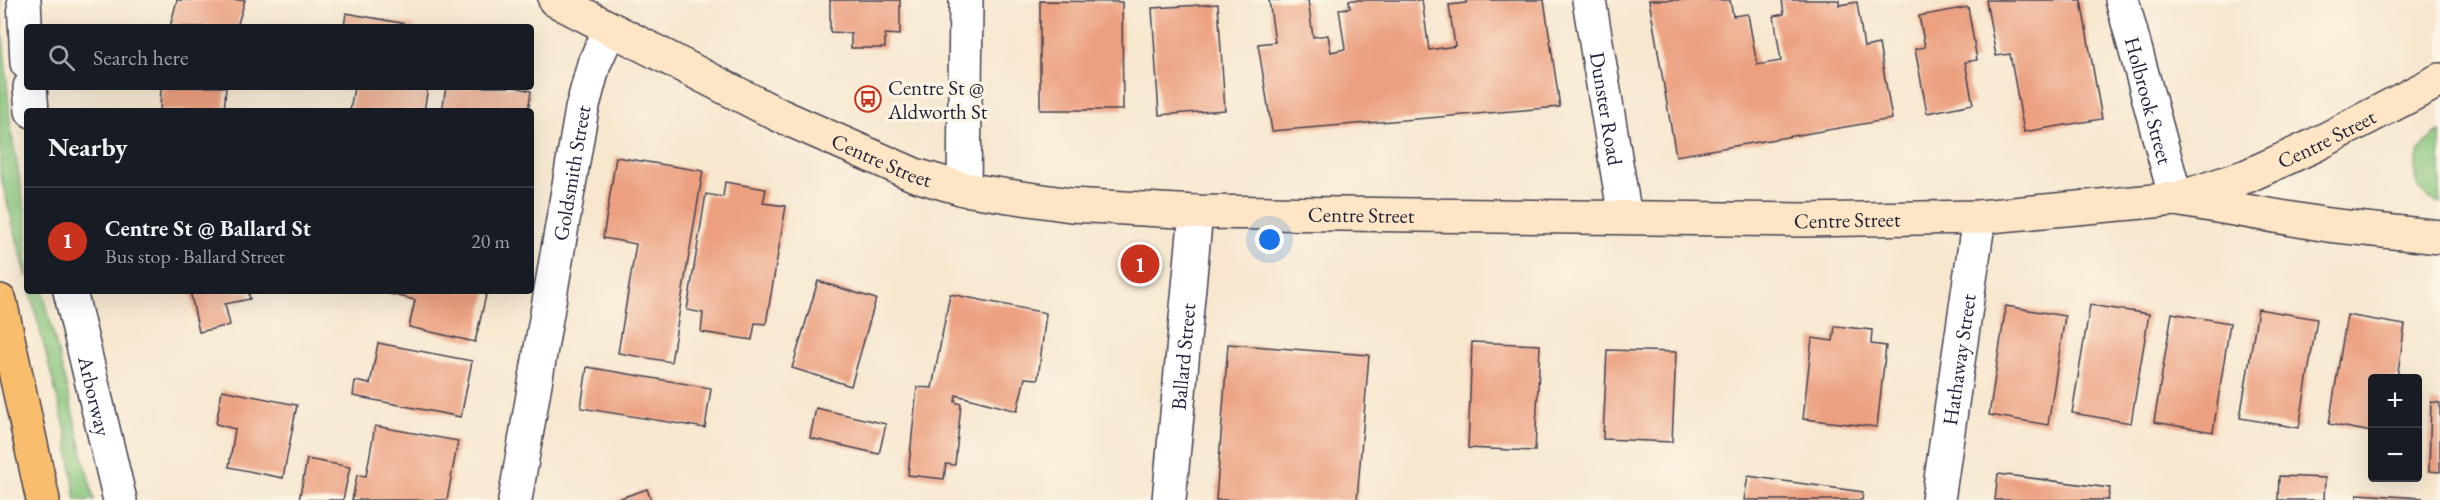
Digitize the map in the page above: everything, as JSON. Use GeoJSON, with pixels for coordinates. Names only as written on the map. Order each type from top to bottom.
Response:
{"type":"FeatureCollection","features":[{"type":"Feature","properties":{"kind":"highway"},"geometry":{"type":"LineString","coordinates":[[0,301],[44,500]]}},
{"type":"Feature","properties":{"kind":"main road","name":"Centre Street"},"geometry":{"type":"LineString","coordinates":[[555,0],[730,91],[869,157],[915,175],[964,189],[1071,205],[1196,212],[1802,220],[1979,217],[2176,199],[2257,172],[2313,146],[2440,80]]}},
{"type":"Feature","properties":{"kind":"main road","name":"Centre Street"},"geometry":{"type":"LineString","coordinates":[[2176,199],[2328,225],[2440,237]]}},
{"type":"Feature","properties":{"kind":"street"},"geometry":{"type":"LineString","coordinates":[[24,0],[25,24]]}},
{"type":"Feature","properties":{"kind":"street"},"geometry":{"type":"LineString","coordinates":[[36,24],[41,0]]}},
{"type":"Feature","properties":{"kind":"street"},"geometry":{"type":"LineString","coordinates":[[964,189],[966,0]]}},
{"type":"Feature","properties":{"kind":"street","name":"Dunster Road"},"geometry":{"type":"LineString","coordinates":[[1589,0],[1625,217]]}},
{"type":"Feature","properties":{"kind":"street","name":"Holbrook Street"},"geometry":{"type":"LineString","coordinates":[[2122,0],[2176,199]]}},
{"type":"Feature","properties":{"kind":"street","name":"Goldsmith Street"},"geometry":{"type":"LineString","coordinates":[[514,500],[582,109],[594,64],[610,29]]}},
{"type":"Feature","properties":{"kind":"street"},"geometry":{"type":"LineString","coordinates":[[30,90],[32,108]]}},
{"type":"Feature","properties":{"kind":"street","name":"Ballard Street"},"geometry":{"type":"LineString","coordinates":[[1169,500],[1196,212]]}},
{"type":"Feature","properties":{"kind":"street","name":"Hathaway Street"},"geometry":{"type":"LineString","coordinates":[[1938,500],[1979,217]]}},
{"type":"Feature","properties":{"kind":"street","name":"Arborway"},"geometry":{"type":"LineString","coordinates":[[71,294],[120,500]]}},
{"type":"Feature","properties":{"kind":"green space"},"geometry":{"type":"Polygon","coordinates":[[[0,0],[11,131],[24,203],[24,266],[0,174],[0,0]]]}},
{"type":"Feature","properties":{"kind":"green space"},"geometry":{"type":"Polygon","coordinates":[[[2440,132],[2440,203],[2428,197],[2420,189],[2415,169],[2422,148],[2440,132]]]}},
{"type":"Feature","properties":{"kind":"green space"},"geometry":{"type":"Polygon","coordinates":[[[31,294],[44,294],[94,500],[76,500],[66,432],[31,294]]]}},
{"type":"Feature","properties":{"kind":"building"},"geometry":{"type":"Polygon","coordinates":[[[177,0],[245,0],[238,24],[171,24],[177,0]]]}},
{"type":"Feature","properties":{"kind":"building"},"geometry":{"type":"Polygon","coordinates":[[[830,0],[900,0],[900,35],[885,34],[885,48],[851,48],[851,33],[830,32],[830,0]]]}},
{"type":"Feature","properties":{"kind":"building"},"geometry":{"type":"Polygon","coordinates":[[[1269,0],[1308,0],[1313,37],[1328,35],[1331,52],[1345,49],[1339,9],[1350,8],[1349,0],[1422,0],[1429,50],[1455,46],[1449,5],[1466,3],[1466,0],[1544,0],[1560,107],[1272,131],[1258,44],[1275,42],[1269,0]]]}},
{"type":"Feature","properties":{"kind":"building"},"geometry":{"type":"Polygon","coordinates":[[[1649,0],[1730,0],[1733,16],[1748,14],[1757,65],[1781,61],[1774,16],[1784,14],[1782,0],[1839,0],[1839,5],[1857,2],[1864,47],[1879,44],[1892,119],[1676,156],[1649,0]]]}},
{"type":"Feature","properties":{"kind":"building"},"geometry":{"type":"Polygon","coordinates":[[[1986,0],[2081,0],[2102,119],[2024,132],[2010,54],[1996,56],[1986,0]]]}},
{"type":"Feature","properties":{"kind":"building"},"geometry":{"type":"Polygon","coordinates":[[[1040,1],[1122,2],[1123,110],[1040,110],[1040,1]]]}},
{"type":"Feature","properties":{"kind":"building"},"geometry":{"type":"Polygon","coordinates":[[[1218,4],[1225,110],[1159,115],[1152,8],[1218,4]]]}},
{"type":"Feature","properties":{"kind":"building"},"geometry":{"type":"Polygon","coordinates":[[[1968,7],[1977,60],[1965,62],[1973,104],[1927,113],[1915,49],[1925,47],[1919,16],[1968,7]]]}},
{"type":"Feature","properties":{"kind":"building"},"geometry":{"type":"Polygon","coordinates":[[[346,13],[406,24],[344,24],[346,13]]]}},
{"type":"Feature","properties":{"kind":"building"},"geometry":{"type":"Polygon","coordinates":[[[161,90],[226,90],[224,108],[160,108],[161,90]]]}},
{"type":"Feature","properties":{"kind":"building"},"geometry":{"type":"Polygon","coordinates":[[[354,90],[428,90],[424,108],[350,108],[354,90]]]}},
{"type":"Feature","properties":{"kind":"building"},"geometry":{"type":"Polygon","coordinates":[[[446,90],[531,91],[528,108],[442,108],[446,90]]]}},
{"type":"Feature","properties":{"kind":"building"},"geometry":{"type":"Polygon","coordinates":[[[616,157],[703,171],[671,362],[618,353],[636,244],[603,238],[616,157]]]}},
{"type":"Feature","properties":{"kind":"building"},"geometry":{"type":"Polygon","coordinates":[[[725,182],[766,189],[763,203],[786,206],[766,324],[755,323],[752,340],[701,332],[703,313],[687,310],[706,194],[723,197],[725,182]]]}},
{"type":"Feature","properties":{"kind":"building"},"geometry":{"type":"Polygon","coordinates":[[[818,281],[876,299],[851,386],[792,368],[818,281]]]}},
{"type":"Feature","properties":{"kind":"building"},"geometry":{"type":"Polygon","coordinates":[[[191,294],[249,294],[250,299],[225,304],[230,325],[199,332],[191,294]]]}},
{"type":"Feature","properties":{"kind":"building"},"geometry":{"type":"Polygon","coordinates":[[[390,294],[486,294],[475,342],[409,327],[415,300],[390,294]]]}},
{"type":"Feature","properties":{"kind":"building"},"geometry":{"type":"Polygon","coordinates":[[[950,294],[1046,313],[1038,379],[1025,378],[1017,411],[956,395],[955,402],[961,404],[955,465],[946,464],[944,479],[908,475],[917,387],[932,388],[950,294]]]}},
{"type":"Feature","properties":{"kind":"building"},"geometry":{"type":"Polygon","coordinates":[[[2090,305],[2149,314],[2131,423],[2072,413],[2090,305]]]}},
{"type":"Feature","properties":{"kind":"building"},"geometry":{"type":"Polygon","coordinates":[[[2006,306],[2065,316],[2048,425],[1989,415],[2006,306]]]}},
{"type":"Feature","properties":{"kind":"building"},"geometry":{"type":"Polygon","coordinates":[[[2258,309],[2317,319],[2299,428],[2240,418],[2258,309]]]}},
{"type":"Feature","properties":{"kind":"building"},"geometry":{"type":"Polygon","coordinates":[[[2172,313],[2230,323],[2213,432],[2154,422],[2172,313]]]}},
{"type":"Feature","properties":{"kind":"building"},"geometry":{"type":"Polygon","coordinates":[[[2347,315],[2405,325],[2398,374],[2368,374],[2368,431],[2329,424],[2347,315]]]}},
{"type":"Feature","properties":{"kind":"building"},"geometry":{"type":"Polygon","coordinates":[[[1835,326],[1872,330],[1871,344],[1886,346],[1877,427],[1803,419],[1812,338],[1833,341],[1835,326]]]}},
{"type":"Feature","properties":{"kind":"building"},"geometry":{"type":"Polygon","coordinates":[[[1472,342],[1540,345],[1535,451],[1468,448],[1472,342]]]}},
{"type":"Feature","properties":{"kind":"building"},"geometry":{"type":"Polygon","coordinates":[[[378,343],[472,361],[461,417],[353,396],[355,381],[370,384],[378,343]]]}},
{"type":"Feature","properties":{"kind":"building"},"geometry":{"type":"Polygon","coordinates":[[[1228,344],[1369,355],[1357,500],[1216,500],[1228,344]]]}},
{"type":"Feature","properties":{"kind":"building"},"geometry":{"type":"Polygon","coordinates":[[[1607,350],[1676,352],[1672,442],[1603,439],[1607,350]]]}},
{"type":"Feature","properties":{"kind":"building"},"geometry":{"type":"Polygon","coordinates":[[[587,367],[711,388],[705,428],[581,408],[587,367]]]}},
{"type":"Feature","properties":{"kind":"building"},"geometry":{"type":"Polygon","coordinates":[[[222,390],[297,405],[283,478],[229,467],[235,429],[216,424],[222,390]]]}},
{"type":"Feature","properties":{"kind":"building"},"geometry":{"type":"Polygon","coordinates":[[[2431,402],[2440,403],[2440,472],[2429,471],[2431,402]]]}},
{"type":"Feature","properties":{"kind":"building"},"geometry":{"type":"Polygon","coordinates":[[[816,408],[886,424],[879,454],[810,438],[816,408]]]}},
{"type":"Feature","properties":{"kind":"building"},"geometry":{"type":"Polygon","coordinates":[[[375,426],[458,441],[447,500],[352,500],[357,475],[366,476],[375,426]]]}},
{"type":"Feature","properties":{"kind":"building"},"geometry":{"type":"Polygon","coordinates":[[[307,459],[350,467],[343,500],[299,500],[307,459]]]}},
{"type":"Feature","properties":{"kind":"building"},"geometry":{"type":"Polygon","coordinates":[[[1998,474],[2110,488],[2108,500],[1995,500],[1998,474]]]}},
{"type":"Feature","properties":{"kind":"building"},"geometry":{"type":"Polygon","coordinates":[[[1748,476],[1863,492],[1862,500],[1744,500],[1748,476]]]}},
{"type":"Feature","properties":{"kind":"building"},"geometry":{"type":"Polygon","coordinates":[[[2279,476],[2325,478],[2324,500],[2278,500],[2279,476]]]}},
{"type":"Feature","properties":{"kind":"building"},"geometry":{"type":"Polygon","coordinates":[[[647,489],[651,500],[615,500],[647,489]]]}},
{"type":"Feature","properties":{"kind":"building"},"geometry":{"type":"Polygon","coordinates":[[[2357,494],[2422,498],[2422,500],[2357,500],[2357,494]]]}},
{"type":"Feature","properties":{"kind":"place","name":"Centre St @ Aldworth St"},"geometry":{"type":"Point","coordinates":[868,99]}},
{"type":"Feature","properties":{"kind":"place","name":"Centre St @ Ballard St"},"geometry":{"type":"Point","coordinates":[1140,264]}}]}
